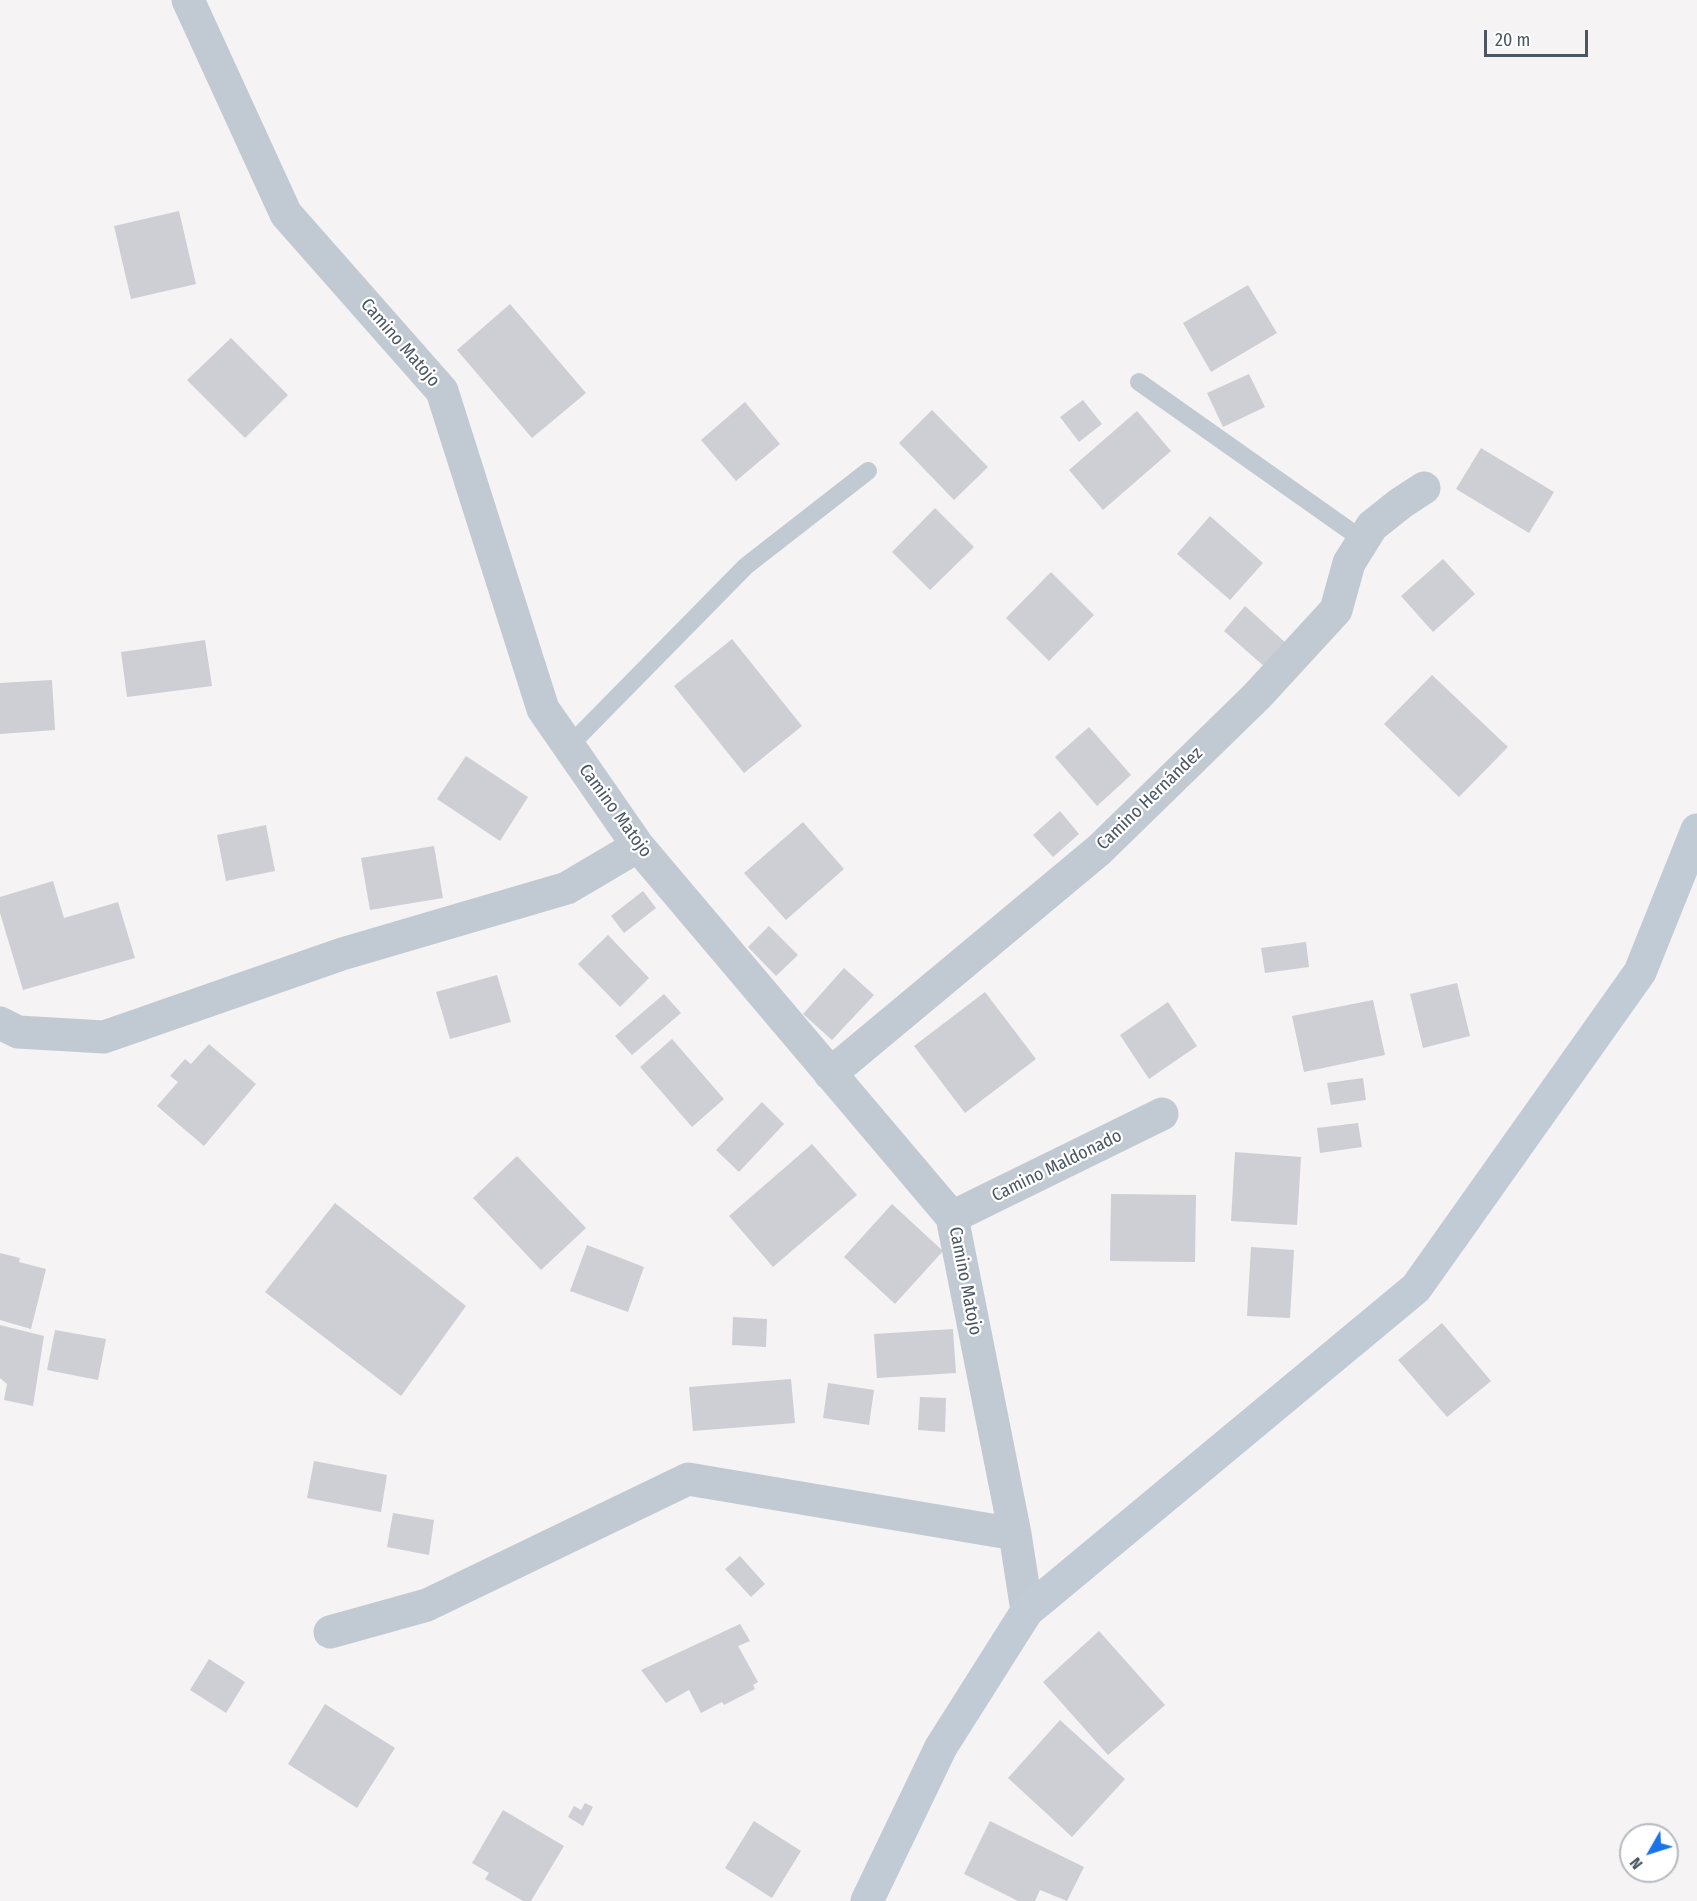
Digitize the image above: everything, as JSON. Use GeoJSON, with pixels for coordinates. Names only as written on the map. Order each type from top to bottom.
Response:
{"type":"FeatureCollection","features":[{"type":"Feature","properties":{"kind":"street","name":"Camino Matojo"},"geometry":{"type":"LineString","coordinates":[[188,0],[286,214],[442,391],[543,709],[638,846],[952,1217],[1027,1611]]}},
{"type":"Feature","properties":{"kind":"street","name":"Camino Hernández"},"geometry":{"type":"LineString","coordinates":[[830,1074],[1099,850],[1257,696],[1336,610],[1349,563],[1372,526],[1424,488]]}},
{"type":"Feature","properties":{"kind":"street"},"geometry":{"type":"LineString","coordinates":[[867,1901],[941,1747],[1027,1611],[1416,1288],[1640,972],[1697,830]]}},
{"type":"Feature","properties":{"kind":"street"},"geometry":{"type":"LineString","coordinates":[[0,1023],[18,1032],[104,1037],[342,954],[567,888],[638,846]]}},
{"type":"Feature","properties":{"kind":"street","name":"Camino Maldonado"},"geometry":{"type":"LineString","coordinates":[[952,1217],[1162,1114]]}},
{"type":"Feature","properties":{"kind":"street"},"geometry":{"type":"LineString","coordinates":[[330,1632],[427,1605],[688,1479],[1014,1534]]}},
{"type":"Feature","properties":{"kind":"lane"},"geometry":{"type":"LineString","coordinates":[[1139,382],[1363,540]]}},
{"type":"Feature","properties":{"kind":"lane"},"geometry":{"type":"LineString","coordinates":[[569,746],[746,566],[868,471]]}},
{"type":"Feature","properties":{"kind":"building"},"geometry":{"type":"Polygon","coordinates":[[[179,211],[196,284],[131,299],[114,226],[179,211]]]}},
{"type":"Feature","properties":{"kind":"building"},"geometry":{"type":"Polygon","coordinates":[[[1248,285],[1277,333],[1211,372],[1183,323],[1248,285]]]}},
{"type":"Feature","properties":{"kind":"building"},"geometry":{"type":"Polygon","coordinates":[[[510,304],[586,393],[532,438],[457,350],[510,304]]]}},
{"type":"Feature","properties":{"kind":"building"},"geometry":{"type":"Polygon","coordinates":[[[231,338],[288,395],[245,438],[187,380],[231,338]]]}},
{"type":"Feature","properties":{"kind":"building"},"geometry":{"type":"Polygon","coordinates":[[[1249,374],[1265,407],[1223,427],[1207,393],[1249,374]]]}},
{"type":"Feature","properties":{"kind":"building"},"geometry":{"type":"Polygon","coordinates":[[[1083,400],[1102,424],[1079,442],[1060,417],[1083,400]]]}},
{"type":"Feature","properties":{"kind":"building"},"geometry":{"type":"Polygon","coordinates":[[[745,402],[780,444],[736,481],[701,440],[745,402]]]}},
{"type":"Feature","properties":{"kind":"building"},"geometry":{"type":"Polygon","coordinates":[[[932,410],[988,467],[954,500],[899,443],[932,410]]]}},
{"type":"Feature","properties":{"kind":"building"},"geometry":{"type":"Polygon","coordinates":[[[1137,411],[1171,451],[1103,510],[1069,470],[1137,411]]]}},
{"type":"Feature","properties":{"kind":"building"},"geometry":{"type":"Polygon","coordinates":[[[1481,448],[1554,492],[1529,533],[1456,489],[1481,448]]]}},
{"type":"Feature","properties":{"kind":"building"},"geometry":{"type":"Polygon","coordinates":[[[935,508],[974,547],[930,590],[892,552],[935,508]]]}},
{"type":"Feature","properties":{"kind":"building"},"geometry":{"type":"Polygon","coordinates":[[[1210,516],[1263,563],[1230,600],[1177,554],[1210,516]]]}},
{"type":"Feature","properties":{"kind":"building"},"geometry":{"type":"Polygon","coordinates":[[[1443,559],[1475,594],[1433,632],[1401,596],[1443,559]]]}},
{"type":"Feature","properties":{"kind":"building"},"geometry":{"type":"Polygon","coordinates":[[[1051,572],[1094,615],[1049,661],[1006,618],[1051,572]]]}},
{"type":"Feature","properties":{"kind":"building"},"geometry":{"type":"Polygon","coordinates":[[[1245,606],[1287,644],[1266,668],[1224,631],[1245,606]]]}},
{"type":"Feature","properties":{"kind":"building"},"geometry":{"type":"Polygon","coordinates":[[[732,639],[802,726],[744,773],[674,686],[732,639]]]}},
{"type":"Feature","properties":{"kind":"building"},"geometry":{"type":"Polygon","coordinates":[[[205,640],[212,686],[127,697],[121,652],[205,640]]]}},
{"type":"Feature","properties":{"kind":"building"},"geometry":{"type":"Polygon","coordinates":[[[1432,675],[1508,747],[1459,797],[1384,724],[1432,675]]]}},
{"type":"Feature","properties":{"kind":"building"},"geometry":{"type":"Polygon","coordinates":[[[52,680],[55,730],[0,734],[0,683],[52,680]]]}},
{"type":"Feature","properties":{"kind":"building"},"geometry":{"type":"Polygon","coordinates":[[[1089,727],[1131,775],[1097,806],[1055,757],[1089,727]]]}},
{"type":"Feature","properties":{"kind":"building"},"geometry":{"type":"Polygon","coordinates":[[[466,756],[528,797],[500,841],[437,799],[466,756]]]}},
{"type":"Feature","properties":{"kind":"building"},"geometry":{"type":"Polygon","coordinates":[[[1060,811],[1079,834],[1053,857],[1033,835],[1060,811]]]}},
{"type":"Feature","properties":{"kind":"building"},"geometry":{"type":"Polygon","coordinates":[[[803,822],[844,869],[786,920],[744,873],[803,822]]]}},
{"type":"Feature","properties":{"kind":"building"},"geometry":{"type":"Polygon","coordinates":[[[266,825],[275,871],[226,881],[217,835],[266,825]]]}},
{"type":"Feature","properties":{"kind":"building"},"geometry":{"type":"Polygon","coordinates":[[[434,846],[443,898],[370,910],[361,858],[434,846]]]}},
{"type":"Feature","properties":{"kind":"building"},"geometry":{"type":"Polygon","coordinates":[[[53,881],[64,918],[118,902],[135,958],[23,990],[0,913],[0,897],[53,881]]]}},
{"type":"Feature","properties":{"kind":"building"},"geometry":{"type":"Polygon","coordinates":[[[643,891],[656,908],[624,933],[611,916],[643,891]]]}},
{"type":"Feature","properties":{"kind":"building"},"geometry":{"type":"Polygon","coordinates":[[[769,926],[798,955],[776,976],[748,947],[769,926]]]}},
{"type":"Feature","properties":{"kind":"building"},"geometry":{"type":"Polygon","coordinates":[[[608,935],[649,978],[620,1007],[578,964],[608,935]]]}},
{"type":"Feature","properties":{"kind":"building"},"geometry":{"type":"Polygon","coordinates":[[[1306,942],[1309,967],[1265,973],[1261,948],[1306,942]]]}},
{"type":"Feature","properties":{"kind":"building"},"geometry":{"type":"Polygon","coordinates":[[[844,968],[874,995],[832,1040],[803,1014],[844,968]]]}},
{"type":"Feature","properties":{"kind":"building"},"geometry":{"type":"Polygon","coordinates":[[[497,975],[511,1022],[450,1039],[436,992],[497,975]]]}},
{"type":"Feature","properties":{"kind":"building"},"geometry":{"type":"Polygon","coordinates":[[[1457,983],[1470,1036],[1423,1048],[1410,994],[1457,983]]]}},
{"type":"Feature","properties":{"kind":"building"},"geometry":{"type":"Polygon","coordinates":[[[985,992],[1036,1059],[965,1113],[914,1046],[985,992]]]}},
{"type":"Feature","properties":{"kind":"building"},"geometry":{"type":"Polygon","coordinates":[[[664,994],[681,1013],[632,1055],[615,1036],[664,994]]]}},
{"type":"Feature","properties":{"kind":"building"},"geometry":{"type":"Polygon","coordinates":[[[1373,1000],[1385,1055],[1304,1072],[1292,1016],[1373,1000]]]}},
{"type":"Feature","properties":{"kind":"building"},"geometry":{"type":"Polygon","coordinates":[[[1168,1002],[1197,1046],[1149,1079],[1120,1035],[1168,1002]]]}},
{"type":"Feature","properties":{"kind":"building"},"geometry":{"type":"Polygon","coordinates":[[[672,1039],[724,1099],[692,1127],[640,1067],[672,1039]]]}},
{"type":"Feature","properties":{"kind":"building"},"geometry":{"type":"Polygon","coordinates":[[[209,1044],[256,1084],[204,1146],[157,1106],[178,1082],[170,1076],[185,1059],[191,1064],[209,1044]]]}},
{"type":"Feature","properties":{"kind":"building"},"geometry":{"type":"Polygon","coordinates":[[[1363,1078],[1366,1100],[1331,1105],[1327,1083],[1363,1078]]]}},
{"type":"Feature","properties":{"kind":"building"},"geometry":{"type":"Polygon","coordinates":[[[762,1102],[784,1124],[739,1172],[716,1150],[762,1102]]]}},
{"type":"Feature","properties":{"kind":"building"},"geometry":{"type":"Polygon","coordinates":[[[1358,1123],[1362,1147],[1320,1153],[1317,1128],[1358,1123]]]}},
{"type":"Feature","properties":{"kind":"building"},"geometry":{"type":"Polygon","coordinates":[[[812,1144],[857,1195],[773,1267],[729,1216],[812,1144]]]}},
{"type":"Feature","properties":{"kind":"building"},"geometry":{"type":"Polygon","coordinates":[[[1235,1152],[1301,1157],[1297,1225],[1231,1221],[1235,1152]]]}},
{"type":"Feature","properties":{"kind":"building"},"geometry":{"type":"Polygon","coordinates":[[[517,1156],[586,1228],[541,1270],[473,1198],[517,1156]]]}},
{"type":"Feature","properties":{"kind":"building"},"geometry":{"type":"Polygon","coordinates":[[[1111,1194],[1196,1195],[1195,1262],[1110,1261],[1111,1194]]]}},
{"type":"Feature","properties":{"kind":"building"},"geometry":{"type":"Polygon","coordinates":[[[335,1203],[466,1306],[401,1396],[265,1292],[335,1203]]]}},
{"type":"Feature","properties":{"kind":"building"},"geometry":{"type":"Polygon","coordinates":[[[892,1204],[943,1251],[895,1304],[844,1257],[892,1204]]]}},
{"type":"Feature","properties":{"kind":"building"},"geometry":{"type":"Polygon","coordinates":[[[587,1245],[644,1267],[628,1312],[570,1291],[587,1245]]]}},
{"type":"Feature","properties":{"kind":"building"},"geometry":{"type":"Polygon","coordinates":[[[1251,1247],[1294,1250],[1290,1318],[1247,1316],[1251,1247]]]}},
{"type":"Feature","properties":{"kind":"building"},"geometry":{"type":"Polygon","coordinates":[[[0,1253],[20,1258],[19,1262],[46,1269],[31,1329],[0,1320],[0,1253]]]}},
{"type":"Feature","properties":{"kind":"building"},"geometry":{"type":"Polygon","coordinates":[[[733,1317],[767,1319],[766,1347],[732,1345],[733,1317]]]}},
{"type":"Feature","properties":{"kind":"building"},"geometry":{"type":"Polygon","coordinates":[[[1442,1323],[1491,1381],[1447,1417],[1398,1360],[1442,1323]]]}},
{"type":"Feature","properties":{"kind":"building"},"geometry":{"type":"Polygon","coordinates":[[[0,1325],[44,1336],[33,1406],[4,1400],[7,1384],[0,1378],[0,1325]]]}},
{"type":"Feature","properties":{"kind":"building"},"geometry":{"type":"Polygon","coordinates":[[[953,1329],[956,1373],[877,1378],[874,1334],[953,1329]]]}},
{"type":"Feature","properties":{"kind":"building"},"geometry":{"type":"Polygon","coordinates":[[[55,1330],[106,1339],[98,1380],[47,1370],[55,1330]]]}},
{"type":"Feature","properties":{"kind":"building"},"geometry":{"type":"Polygon","coordinates":[[[791,1379],[795,1423],[693,1431],[689,1387],[791,1379]]]}},
{"type":"Feature","properties":{"kind":"building"},"geometry":{"type":"Polygon","coordinates":[[[828,1383],[874,1390],[869,1425],[823,1418],[828,1383]]]}},
{"type":"Feature","properties":{"kind":"building"},"geometry":{"type":"Polygon","coordinates":[[[920,1397],[946,1398],[945,1432],[918,1430],[920,1397]]]}},
{"type":"Feature","properties":{"kind":"building"},"geometry":{"type":"Polygon","coordinates":[[[314,1461],[387,1475],[381,1512],[307,1498],[314,1461]]]}},
{"type":"Feature","properties":{"kind":"building"},"geometry":{"type":"Polygon","coordinates":[[[393,1513],[434,1520],[429,1555],[387,1547],[393,1513]]]}},
{"type":"Feature","properties":{"kind":"building"},"geometry":{"type":"Polygon","coordinates":[[[740,1556],[765,1584],[751,1597],[725,1569],[740,1556]]]}},
{"type":"Feature","properties":{"kind":"building"},"geometry":{"type":"Polygon","coordinates":[[[740,1624],[750,1641],[738,1646],[758,1682],[753,1685],[755,1689],[724,1705],[722,1702],[701,1713],[689,1690],[666,1703],[641,1670],[740,1624]]]}},
{"type":"Feature","properties":{"kind":"building"},"geometry":{"type":"Polygon","coordinates":[[[1099,1631],[1165,1705],[1108,1755],[1043,1682],[1099,1631]]]}},
{"type":"Feature","properties":{"kind":"building"},"geometry":{"type":"Polygon","coordinates":[[[209,1659],[245,1682],[226,1713],[190,1690],[209,1659]]]}},
{"type":"Feature","properties":{"kind":"building"},"geometry":{"type":"Polygon","coordinates":[[[325,1704],[395,1748],[357,1808],[288,1764],[325,1704]]]}},
{"type":"Feature","properties":{"kind":"building"},"geometry":{"type":"Polygon","coordinates":[[[1060,1720],[1125,1779],[1072,1837],[1008,1778],[1060,1720]]]}},
{"type":"Feature","properties":{"kind":"building"},"geometry":{"type":"Polygon","coordinates":[[[585,1803],[593,1807],[583,1826],[568,1817],[574,1806],[581,1810],[585,1803]]]}},
{"type":"Feature","properties":{"kind":"building"},"geometry":{"type":"Polygon","coordinates":[[[503,1810],[564,1846],[531,1901],[523,1901],[485,1879],[489,1873],[472,1863],[503,1810]]]}},
{"type":"Feature","properties":{"kind":"building"},"geometry":{"type":"Polygon","coordinates":[[[754,1821],[801,1851],[772,1898],[725,1868],[754,1821]]]}},
{"type":"Feature","properties":{"kind":"building"},"geometry":{"type":"Polygon","coordinates":[[[990,1821],[1084,1867],[1067,1901],[1040,1890],[1035,1901],[1018,1901],[964,1874],[990,1821]]]}}]}
